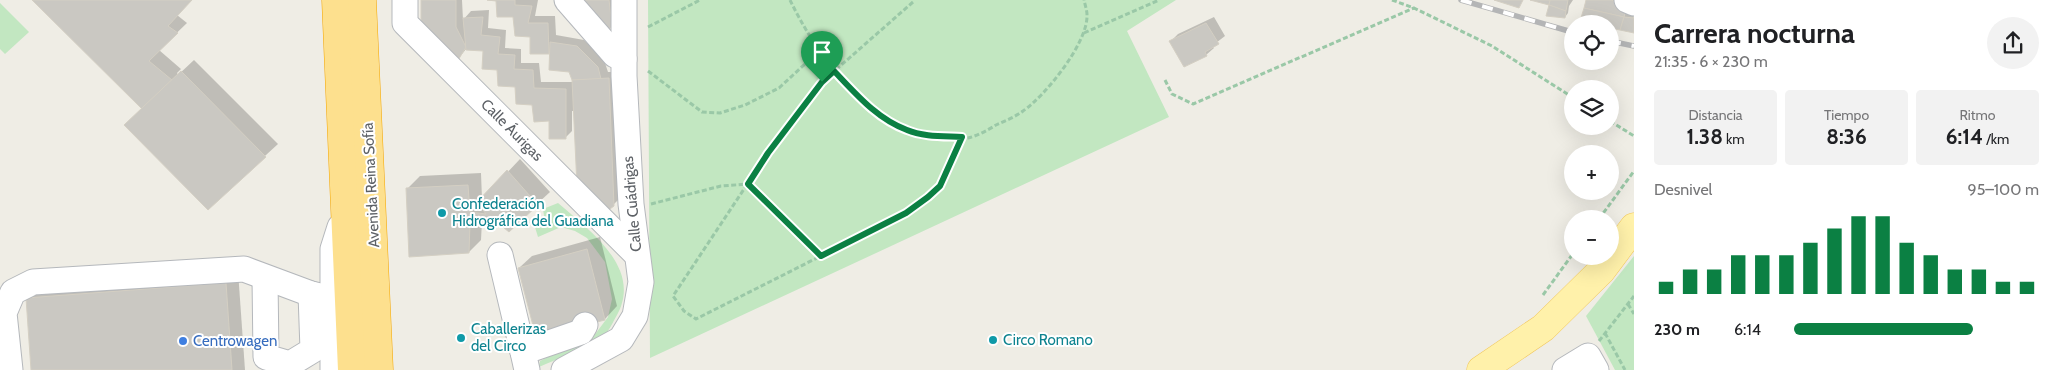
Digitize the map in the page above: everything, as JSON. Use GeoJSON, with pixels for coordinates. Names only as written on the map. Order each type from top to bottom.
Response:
{"type":"FeatureCollection","features":[{"type":"Feature","properties":{"kind":"highway","name":"Avenida Reina Sofía"},"geometry":{"type":"LineString","coordinates":[[336,0],[352,370]]}},
{"type":"Feature","properties":{"kind":"highway","name":"Avenida Reina Sofía"},"geometry":{"type":"LineString","coordinates":[[362,0],[380,369]]}},
{"type":"Feature","properties":{"kind":"main road"},"geometry":{"type":"LineString","coordinates":[[1480,370],[1543,328],[1601,271],[1634,227]]}},
{"type":"Feature","properties":{"kind":"street","name":"Calle Áurigas"},"geometry":{"type":"LineString","coordinates":[[405,0],[405,23],[636,254]]}},
{"type":"Feature","properties":{"kind":"street"},"geometry":{"type":"LineString","coordinates":[[566,0],[615,55],[624,59]]}},
{"type":"Feature","properties":{"kind":"street","name":"Calle Cuádrigas"},"geometry":{"type":"LineString","coordinates":[[564,370],[621,339],[635,316],[641,282],[631,204],[624,59],[624,0]]}},
{"type":"Feature","properties":{"kind":"street"},"geometry":{"type":"LineString","coordinates":[[1627,0],[1634,3]]}},
{"type":"Feature","properties":{"kind":"street"},"geometry":{"type":"LineString","coordinates":[[265,278],[266,357],[290,364],[322,360],[322,296],[344,210]]}},
{"type":"Feature","properties":{"kind":"street"},"geometry":{"type":"LineString","coordinates":[[500,255],[525,361],[581,332],[585,325]]}},
{"type":"Feature","properties":{"kind":"street"},"geometry":{"type":"LineString","coordinates":[[10,370],[4,313],[13,292],[33,282],[244,269],[265,278],[322,296]]}},
{"type":"Feature","properties":{"kind":"street"},"geometry":{"type":"LineString","coordinates":[[1565,370],[1592,363]]}},
{"type":"Feature","properties":{"kind":"path"},"geometry":{"type":"LineString","coordinates":[[648,27],[700,0]]}},
{"type":"Feature","properties":{"kind":"path"},"geometry":{"type":"LineString","coordinates":[[790,0],[819,51],[834,71],[865,104],[887,120],[908,131],[969,138],[1024,110],[1046,89],[1072,57],[1083,33],[1087,16],[1084,0]]}},
{"type":"Feature","properties":{"kind":"path"},"geometry":{"type":"LineString","coordinates":[[1083,33],[1159,0]]}},
{"type":"Feature","properties":{"kind":"path"},"geometry":{"type":"LineString","coordinates":[[1392,0],[1414,8],[1492,46],[1564,92]]}},
{"type":"Feature","properties":{"kind":"path"},"geometry":{"type":"LineString","coordinates":[[913,2],[822,82],[768,153],[672,296],[684,311],[696,319],[906,213],[940,186],[962,137]]}},
{"type":"Feature","properties":{"kind":"path"},"geometry":{"type":"LineString","coordinates":[[1165,80],[1172,94],[1192,104],[1414,8]]}},
{"type":"Feature","properties":{"kind":"path"},"geometry":{"type":"LineString","coordinates":[[648,71],[702,112],[720,114],[745,105],[779,88],[819,51]]}},
{"type":"Feature","properties":{"kind":"path"},"geometry":{"type":"LineString","coordinates":[[1619,127],[1634,136]]}},
{"type":"Feature","properties":{"kind":"path"},"geometry":{"type":"LineString","coordinates":[[1606,210],[1634,171]]}},
{"type":"Feature","properties":{"kind":"path"},"geometry":{"type":"LineString","coordinates":[[648,204],[721,186],[748,184],[821,256]]}},
{"type":"Feature","properties":{"kind":"path"},"geometry":{"type":"LineString","coordinates":[[1592,363],[1605,333],[1634,296]]}},
{"type":"Feature","properties":{"kind":"path"},"geometry":{"type":"LineString","coordinates":[[1628,304],[1634,314]]}},
{"type":"Feature","properties":{"kind":"path"},"geometry":{"type":"LineString","coordinates":[[1605,333],[1625,370]]}},
{"type":"Feature","properties":{"kind":"green space"},"geometry":{"type":"Polygon","coordinates":[[[648,0],[1176,0],[1127,31],[1169,117],[650,358],[648,0]]]}},
{"type":"Feature","properties":{"kind":"green space"},"geometry":{"type":"Polygon","coordinates":[[[0,3],[29,32],[5,54],[0,49],[0,3]]]}},
{"type":"Feature","properties":{"kind":"green space"},"geometry":{"type":"Polygon","coordinates":[[[558,203],[584,225],[609,252],[618,266],[623,281],[623,298],[611,326],[601,337],[539,367],[540,361],[596,333],[608,317],[612,299],[605,262],[587,238],[575,231],[561,227],[538,237],[534,224],[545,222],[543,209],[558,203]]]}},
{"type":"Feature","properties":{"kind":"green space"},"geometry":{"type":"Polygon","coordinates":[[[1634,256],[1634,370],[1615,370],[1586,316],[1634,256]]]}},
{"type":"Feature","properties":{"kind":"building"},"geometry":{"type":"Polygon","coordinates":[[[32,0],[192,0],[168,26],[178,33],[149,61],[172,80],[142,109],[32,0]]]}},
{"type":"Feature","properties":{"kind":"building"},"geometry":{"type":"Polygon","coordinates":[[[421,0],[456,0],[456,27],[466,47],[457,62],[421,25],[421,0]]]}},
{"type":"Feature","properties":{"kind":"building"},"geometry":{"type":"Polygon","coordinates":[[[487,0],[515,0],[515,5],[532,6],[528,23],[548,23],[549,54],[530,54],[530,37],[515,36],[513,17],[497,17],[496,1],[487,0]]]}},
{"type":"Feature","properties":{"kind":"building"},"geometry":{"type":"Polygon","coordinates":[[[579,0],[609,0],[612,26],[606,33],[579,0]]]}},
{"type":"Feature","properties":{"kind":"building"},"geometry":{"type":"Polygon","coordinates":[[[1494,0],[1523,0],[1519,8],[1494,0]]]}},
{"type":"Feature","properties":{"kind":"building"},"geometry":{"type":"Polygon","coordinates":[[[1530,0],[1550,0],[1549,5],[1530,0]]]}},
{"type":"Feature","properties":{"kind":"building"},"geometry":{"type":"Polygon","coordinates":[[[1550,0],[1568,0],[1566,11],[1549,5],[1550,0]]]}},
{"type":"Feature","properties":{"kind":"building"},"geometry":{"type":"Polygon","coordinates":[[[1586,0],[1611,0],[1627,6],[1624,17],[1584,8],[1586,0]]]}},
{"type":"Feature","properties":{"kind":"building"},"geometry":{"type":"Polygon","coordinates":[[[1549,5],[1566,11],[1564,18],[1546,16],[1549,5]]]}},
{"type":"Feature","properties":{"kind":"building"},"geometry":{"type":"Polygon","coordinates":[[[1584,8],[1615,15],[1582,15],[1584,8]]]}},
{"type":"Feature","properties":{"kind":"building"},"geometry":{"type":"Polygon","coordinates":[[[1619,16],[1624,17],[1619,30],[1619,16]]]}},
{"type":"Feature","properties":{"kind":"building"},"geometry":{"type":"Polygon","coordinates":[[[483,17],[481,35],[500,37],[498,54],[515,55],[514,69],[533,70],[534,88],[566,89],[566,139],[549,139],[549,121],[534,122],[532,105],[516,104],[515,87],[498,86],[497,70],[482,69],[483,51],[466,50],[463,18],[483,17]]]}},
{"type":"Feature","properties":{"kind":"building"},"geometry":{"type":"Polygon","coordinates":[[[1624,17],[1634,18],[1634,33],[1620,30],[1624,17]]]}},
{"type":"Feature","properties":{"kind":"building"},"geometry":{"type":"Polygon","coordinates":[[[1206,23],[1219,44],[1205,52],[1207,56],[1184,67],[1169,41],[1206,23]]]}},
{"type":"Feature","properties":{"kind":"building"},"geometry":{"type":"Polygon","coordinates":[[[550,42],[577,46],[598,67],[601,79],[572,80],[569,72],[549,70],[550,42]]]}},
{"type":"Feature","properties":{"kind":"building"},"geometry":{"type":"Polygon","coordinates":[[[181,71],[266,157],[208,210],[124,125],[181,71]]]}},
{"type":"Feature","properties":{"kind":"building"},"geometry":{"type":"Polygon","coordinates":[[[609,78],[614,206],[603,214],[577,186],[572,80],[609,78]]]}},
{"type":"Feature","properties":{"kind":"building","name":"Confederación Hidrográfica del Guadiana"},"geometry":{"type":"Polygon","coordinates":[[[507,170],[538,205],[509,232],[498,223],[470,222],[469,253],[409,257],[406,188],[468,185],[470,212],[486,214],[477,202],[507,170]]]}},
{"type":"Feature","properties":{"kind":"building"},"geometry":{"type":"Polygon","coordinates":[[[587,249],[605,320],[536,337],[518,268],[587,249]]]}},
{"type":"Feature","properties":{"kind":"building"},"geometry":{"type":"Polygon","coordinates":[[[226,283],[232,370],[31,370],[26,298],[226,283]]]}},
{"type":"Feature","properties":{"kind":"railway"},"geometry":{"type":"LineString","coordinates":[[1461,0],[1564,30]]}},
{"type":"Feature","properties":{"kind":"railway"},"geometry":{"type":"LineString","coordinates":[[1619,43],[1634,46]]}},
{"type":"Feature","properties":{"kind":"place","name":"Confederación Hidrográfica del Guadiana"},"geometry":{"type":"Point","coordinates":[442,213]}},
{"type":"Feature","properties":{"kind":"place","name":"Caballerizas del Circo"},"geometry":{"type":"Point","coordinates":[461,338]}},
{"type":"Feature","properties":{"kind":"place","name":"Circo Romano"},"geometry":{"type":"Point","coordinates":[993,340]}},
{"type":"Feature","properties":{"kind":"place","name":"Centrowagen"},"geometry":{"type":"Point","coordinates":[183,341]}},
{"type":"Feature","properties":{"kind":"route"},"geometry":{"type":"LineString","coordinates":[[834,71],[865,104],[887,120],[908,131],[962,137],[940,186],[928,197],[906,213],[821,256],[748,184],[768,153],[822,82],[834,71]]}}]}
